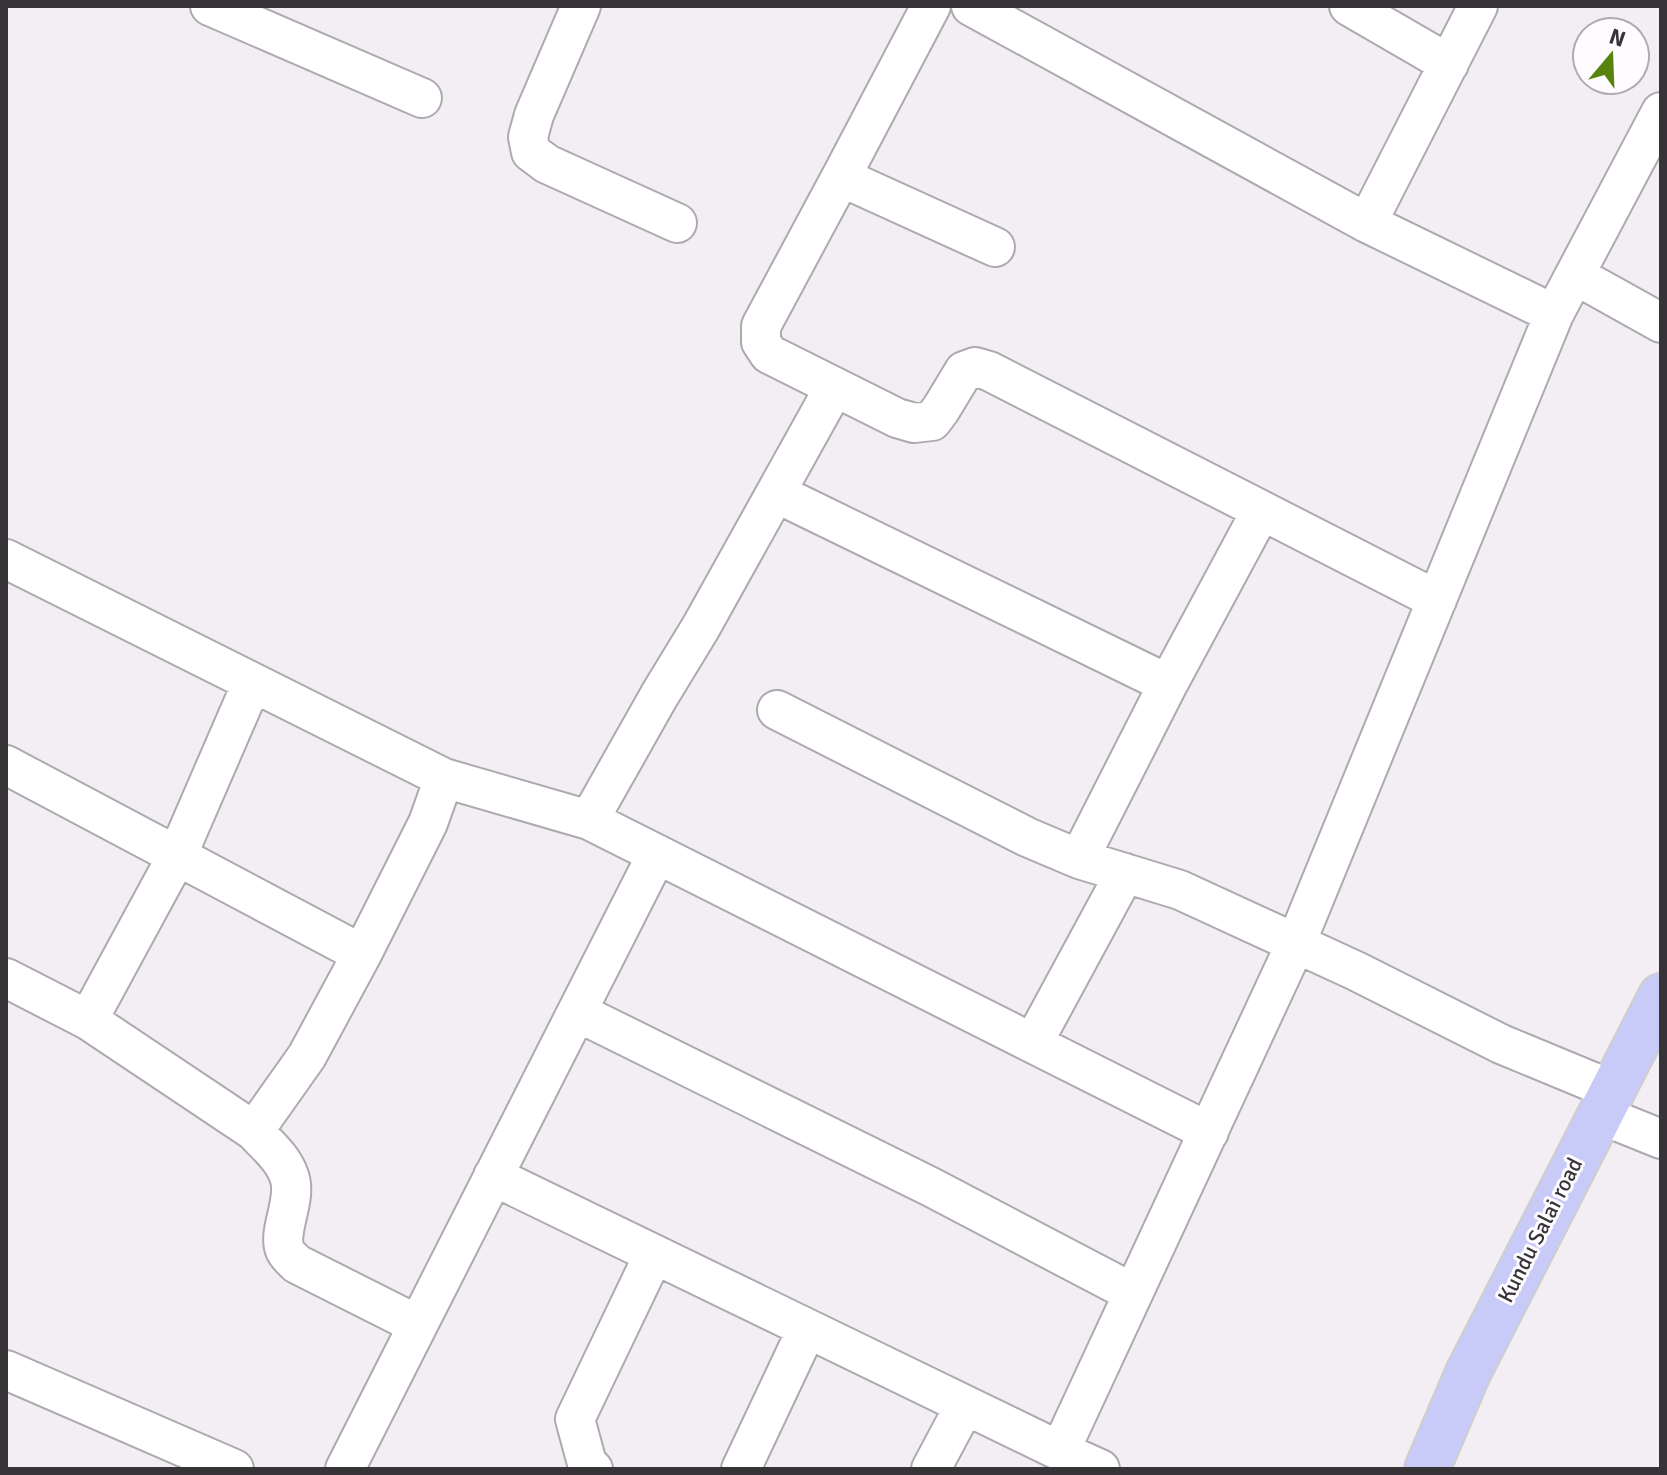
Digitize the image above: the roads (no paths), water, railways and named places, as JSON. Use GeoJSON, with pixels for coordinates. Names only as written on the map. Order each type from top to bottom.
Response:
{"type":"FeatureCollection","features":[{"type":"Feature","properties":{"kind":"main road","name":"Kundu Salai road"},"geometry":{"type":"LineString","coordinates":[[1427,1469],[1468,1373],[1661,996]]}},
{"type":"Feature","properties":{"kind":"street"},"geometry":{"type":"LineString","coordinates":[[210,6],[422,98]]}},
{"type":"Feature","properties":{"kind":"street"},"geometry":{"type":"LineString","coordinates":[[581,6],[534,115],[528,137],[531,152],[547,164],[677,223]]}},
{"type":"Feature","properties":{"kind":"street"},"geometry":{"type":"LineString","coordinates":[[931,6],[761,326],[761,342],[769,354],[897,418],[914,423],[932,421],[964,371],[975,367],[989,371],[1437,600]]}},
{"type":"Feature","properties":{"kind":"street"},"geometry":{"type":"LineString","coordinates":[[971,6],[1367,223],[1554,314]]}},
{"type":"Feature","properties":{"kind":"street"},"geometry":{"type":"LineString","coordinates":[[1349,6],[1449,64]]}},
{"type":"Feature","properties":{"kind":"street"},"geometry":{"type":"LineString","coordinates":[[1367,223],[1478,6]]}},
{"type":"Feature","properties":{"kind":"street"},"geometry":{"type":"LineString","coordinates":[[1060,1451],[1296,943],[1554,314],[1661,112]]}},
{"type":"Feature","properties":{"kind":"street"},"geometry":{"type":"LineString","coordinates":[[841,177],[995,247]]}},
{"type":"Feature","properties":{"kind":"street"},"geometry":{"type":"LineString","coordinates":[[1575,275],[1661,323]]}},
{"type":"Feature","properties":{"kind":"street"},"geometry":{"type":"LineString","coordinates":[[589,820],[834,388]]}},
{"type":"Feature","properties":{"kind":"street"},"geometry":{"type":"LineString","coordinates":[[776,493],[1168,684]]}},
{"type":"Feature","properties":{"kind":"street"},"geometry":{"type":"LineString","coordinates":[[1079,859],[1261,511]]}},
{"type":"Feature","properties":{"kind":"street"},"geometry":{"type":"LineString","coordinates":[[6,559],[444,778],[589,820],[1209,1132]]}},
{"type":"Feature","properties":{"kind":"street"},"geometry":{"type":"LineString","coordinates":[[88,1020],[177,856],[252,683]]}},
{"type":"Feature","properties":{"kind":"street"},"geometry":{"type":"LineString","coordinates":[[777,710],[1027,837],[1079,859],[1180,890],[1356,971],[1501,1044],[1606,1102],[1661,1139]]}},
{"type":"Feature","properties":{"kind":"street"},"geometry":{"type":"LineString","coordinates":[[6,765],[362,954]]}},
{"type":"Feature","properties":{"kind":"street"},"geometry":{"type":"LineString","coordinates":[[254,1131],[307,1056],[362,954],[428,823],[444,778]]}},
{"type":"Feature","properties":{"kind":"street"},"geometry":{"type":"LineString","coordinates":[[345,1469],[657,854]]}},
{"type":"Feature","properties":{"kind":"street"},"geometry":{"type":"LineString","coordinates":[[1033,1043],[1125,873]]}},
{"type":"Feature","properties":{"kind":"street"},"geometry":{"type":"LineString","coordinates":[[6,978],[88,1020],[254,1131],[279,1158],[290,1178],[291,1204],[283,1238],[285,1252],[297,1264],[418,1325]]}},
{"type":"Feature","properties":{"kind":"street"},"geometry":{"type":"LineString","coordinates":[[577,1012],[931,1187],[1133,1293]]}},
{"type":"Feature","properties":{"kind":"street"},"geometry":{"type":"LineString","coordinates":[[493,1176],[1100,1469]]}},
{"type":"Feature","properties":{"kind":"street"},"geometry":{"type":"LineString","coordinates":[[593,1469],[588,1467],[575,1419],[654,1254]]}},
{"type":"Feature","properties":{"kind":"street"},"geometry":{"type":"LineString","coordinates":[[741,1469],[807,1329]]}},
{"type":"Feature","properties":{"kind":"street"},"geometry":{"type":"LineString","coordinates":[[6,1370],[234,1469]]}},
{"type":"Feature","properties":{"kind":"street"},"geometry":{"type":"LineString","coordinates":[[931,1469],[965,1405]]}}]}
